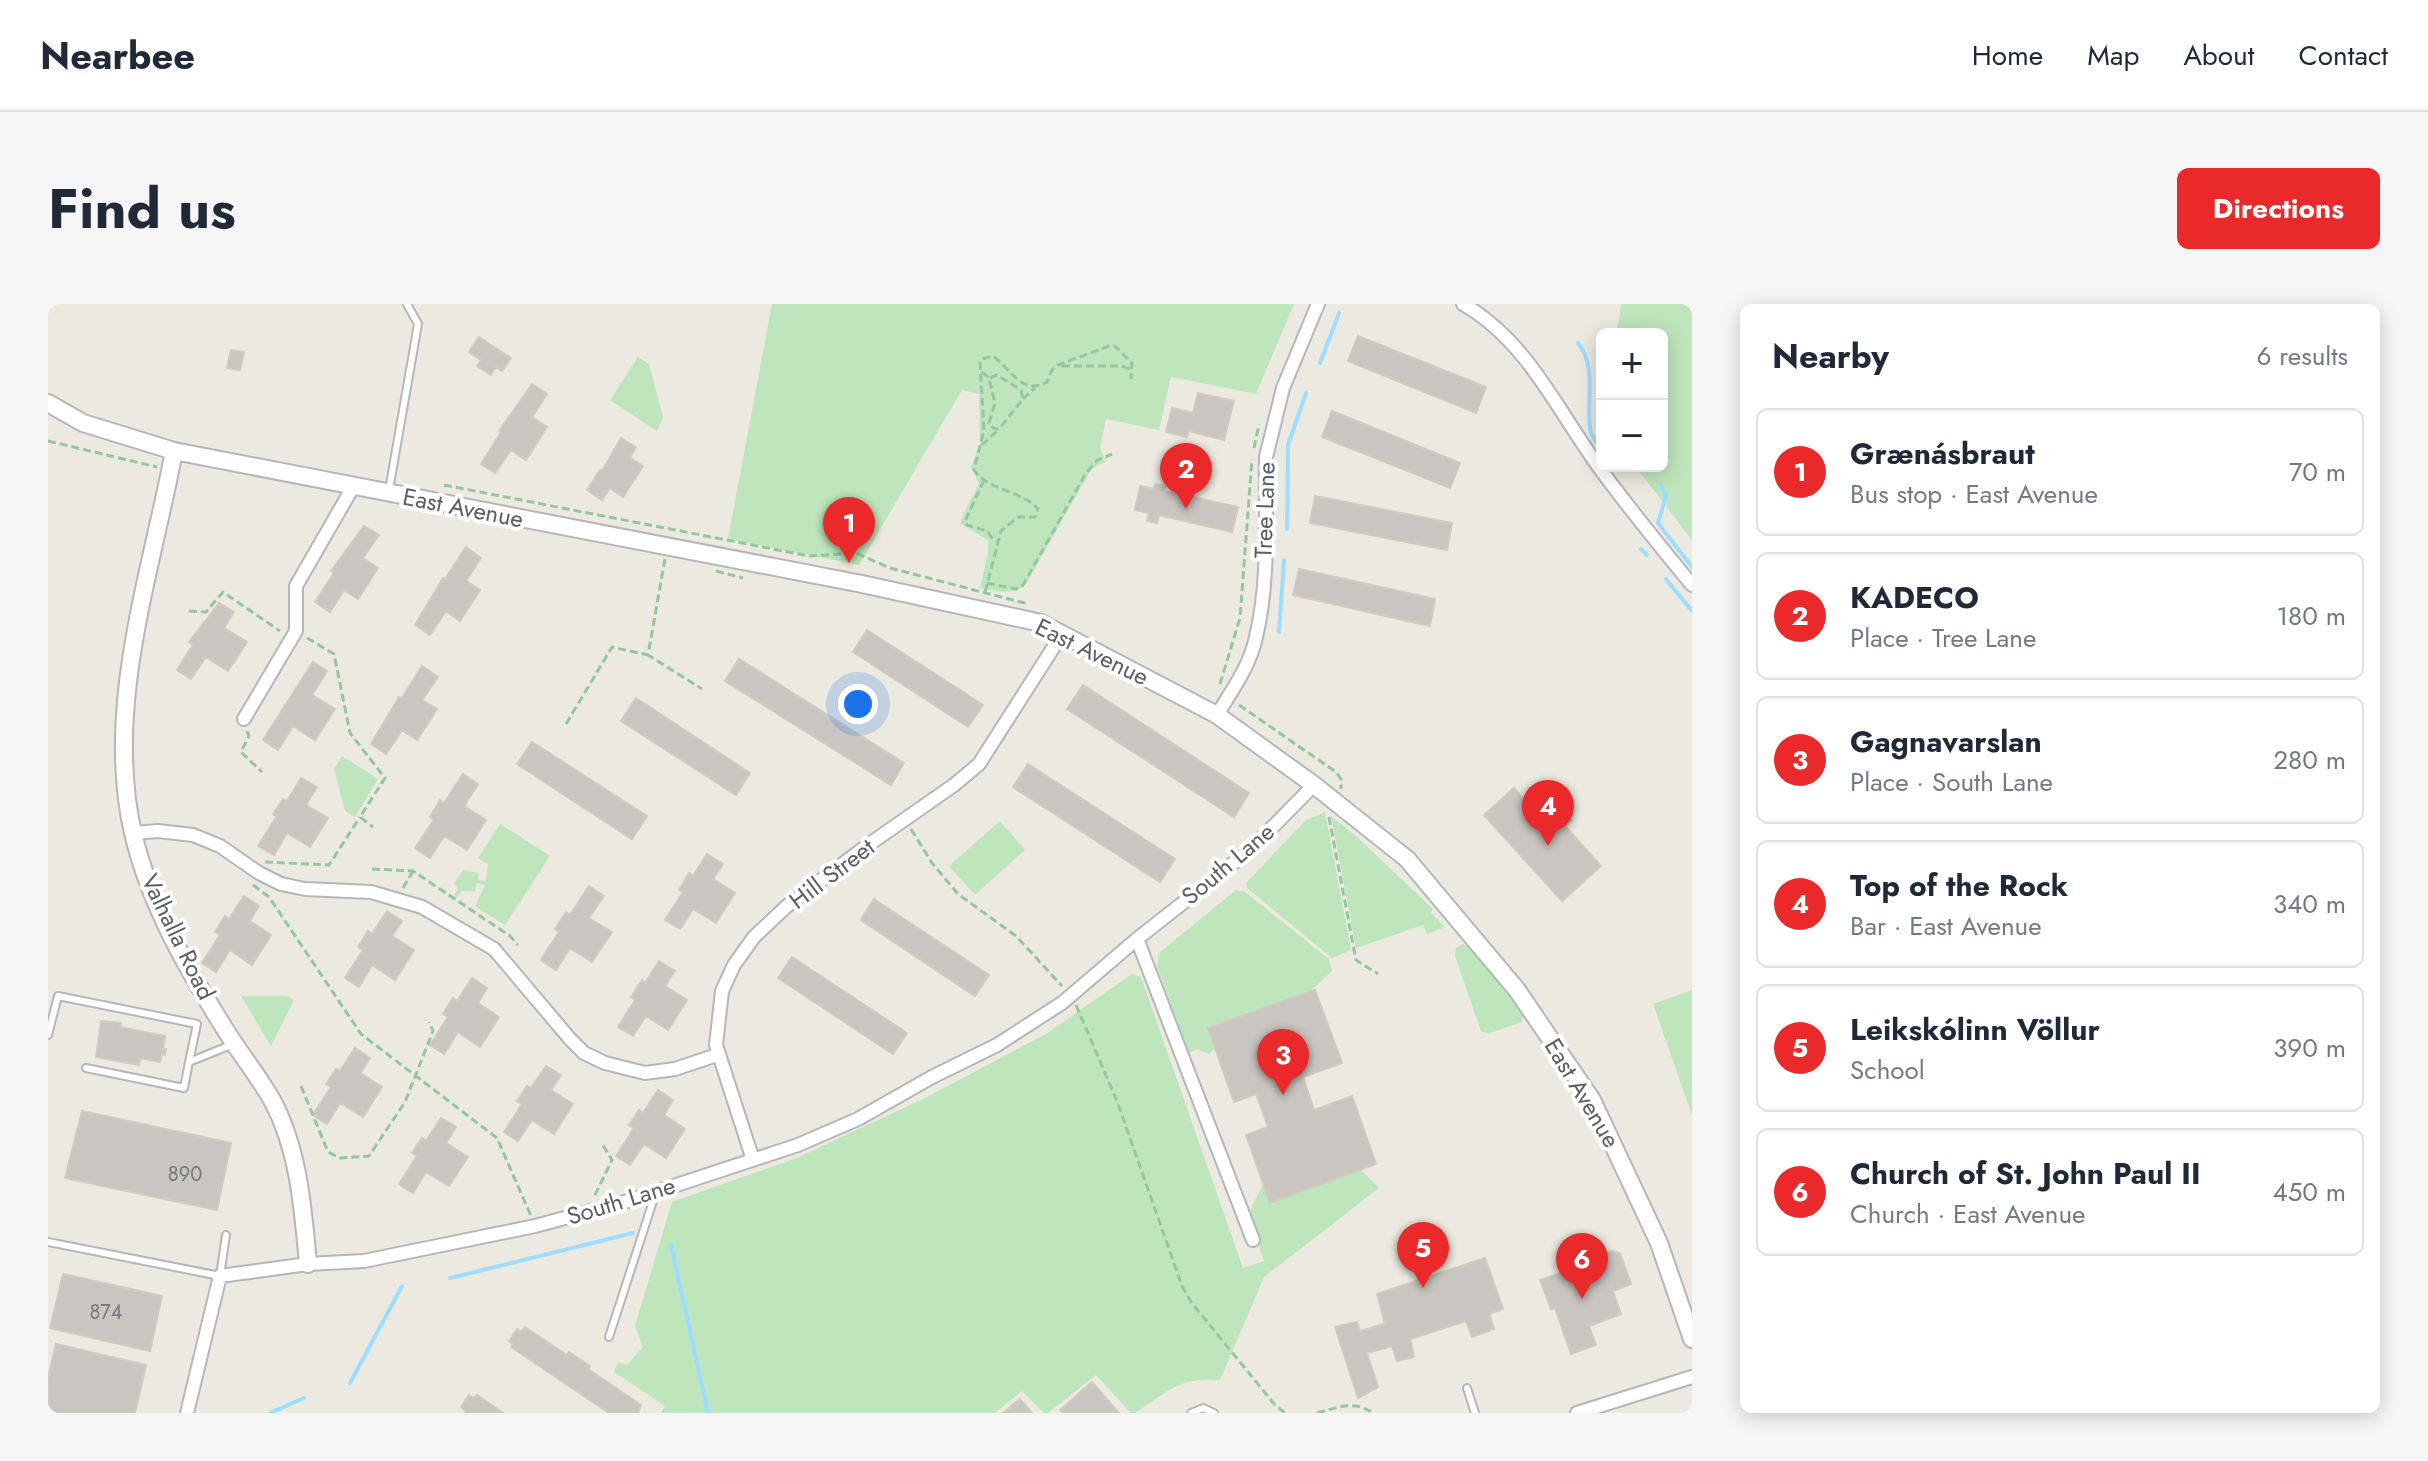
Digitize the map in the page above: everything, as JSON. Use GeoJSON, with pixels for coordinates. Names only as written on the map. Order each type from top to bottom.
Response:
{"type":"FeatureCollection","features":[{"type":"Feature","properties":{"kind":"street","name":"Tree Lane"},"geometry":{"type":"LineString","coordinates":[[1217,715],[1244,671],[1256,639],[1262,601],[1266,457],[1283,388],[1318,304]]}},
{"type":"Feature","properties":{"kind":"street"},"geometry":{"type":"LineString","coordinates":[[1463,304],[1482,315],[1522,352],[1596,462],[1692,585]]}},
{"type":"Feature","properties":{"kind":"street","name":"East Avenue"},"geometry":{"type":"LineString","coordinates":[[48,403],[83,423],[174,451],[1041,623],[1217,715],[1335,801],[1418,869],[1517,990],[1592,1100],[1659,1243],[1692,1339]]}},
{"type":"Feature","properties":{"kind":"street","name":"Valhalla Road"},"geometry":{"type":"LineString","coordinates":[[174,451],[130,662],[125,758],[133,833],[153,895],[187,966],[272,1101],[291,1149],[302,1200],[308,1264]]}},
{"type":"Feature","properties":{"kind":"street"},"geometry":{"type":"LineString","coordinates":[[244,719],[294,635],[296,586],[353,487]]}},
{"type":"Feature","properties":{"kind":"street","name":"Hill Street"},"geometry":{"type":"LineString","coordinates":[[753,1160],[716,1045],[722,991],[734,965],[754,937],[787,906],[979,764],[1062,634]]}},
{"type":"Feature","properties":{"kind":"street","name":"South Lane"},"geometry":{"type":"LineString","coordinates":[[220,1276],[308,1264],[364,1261],[535,1226],[656,1192],[753,1160],[858,1119],[997,1045],[1070,997],[1137,939],[1250,850],[1314,785]]}},
{"type":"Feature","properties":{"kind":"street"},"geometry":{"type":"LineString","coordinates":[[133,833],[158,831],[193,835],[220,846],[281,884],[305,889],[371,892],[397,898],[446,919],[494,949],[570,1039],[584,1053],[605,1063],[645,1073],[675,1069],[717,1055]]}},
{"type":"Feature","properties":{"kind":"street"},"geometry":{"type":"LineString","coordinates":[[1137,939],[1253,1240]]}},
{"type":"Feature","properties":{"kind":"street"},"geometry":{"type":"LineString","coordinates":[[187,1413],[220,1276]]}},
{"type":"Feature","properties":{"kind":"street"},"geometry":{"type":"LineString","coordinates":[[1577,1413],[1692,1377]]}},
{"type":"Feature","properties":{"kind":"lane"},"geometry":{"type":"LineString","coordinates":[[388,493],[418,324],[407,304]]}},
{"type":"Feature","properties":{"kind":"lane"},"geometry":{"type":"LineString","coordinates":[[48,1035],[58,996],[197,1024],[184,1088],[86,1068]]}},
{"type":"Feature","properties":{"kind":"lane"},"geometry":{"type":"LineString","coordinates":[[189,1062],[235,1044]]}},
{"type":"Feature","properties":{"kind":"lane"},"geometry":{"type":"LineString","coordinates":[[609,1337],[656,1192]]}},
{"type":"Feature","properties":{"kind":"lane"},"geometry":{"type":"LineString","coordinates":[[220,1276],[226,1235]]}},
{"type":"Feature","properties":{"kind":"lane","name":"South Lane"},"geometry":{"type":"LineString","coordinates":[[48,1242],[220,1276]]}},
{"type":"Feature","properties":{"kind":"lane"},"geometry":{"type":"LineString","coordinates":[[1467,1388],[1475,1413]]}},
{"type":"Feature","properties":{"kind":"lane"},"geometry":{"type":"LineString","coordinates":[[1191,1413],[1203,1408],[1214,1413]]}},
{"type":"Feature","properties":{"kind":"path"},"geometry":{"type":"LineString","coordinates":[[982,445],[1023,399],[1047,382],[1058,365],[1112,345],[1132,363],[1131,379]]}},
{"type":"Feature","properties":{"kind":"path"},"geometry":{"type":"LineString","coordinates":[[985,592],[997,539],[1006,525],[1018,517],[1035,517],[1038,509],[1030,501],[984,480],[974,470],[982,445],[980,363],[982,359],[993,356],[1023,385],[1037,387]]}},
{"type":"Feature","properties":{"kind":"path"},"geometry":{"type":"LineString","coordinates":[[1058,365],[1121,366],[1133,370]]}},
{"type":"Feature","properties":{"kind":"path"},"geometry":{"type":"LineString","coordinates":[[982,372],[989,378],[995,403],[989,423],[999,429]]}},
{"type":"Feature","properties":{"kind":"path"},"geometry":{"type":"LineString","coordinates":[[989,378],[992,375],[1002,377],[1021,390],[1023,399]]}},
{"type":"Feature","properties":{"kind":"path"},"geometry":{"type":"LineString","coordinates":[[48,441],[171,470]]}},
{"type":"Feature","properties":{"kind":"path"},"geometry":{"type":"LineString","coordinates":[[987,583],[1016,589],[1023,585],[1086,473],[1098,460],[1112,454]]}},
{"type":"Feature","properties":{"kind":"path"},"geometry":{"type":"LineString","coordinates":[[984,480],[965,521],[967,525],[991,534],[996,546]]}},
{"type":"Feature","properties":{"kind":"path"},"geometry":{"type":"LineString","coordinates":[[444,485],[558,508]]}},
{"type":"Feature","properties":{"kind":"path"},"geometry":{"type":"LineString","coordinates":[[648,655],[670,528]]}},
{"type":"Feature","properties":{"kind":"path"},"geometry":{"type":"LineString","coordinates":[[189,611],[206,612],[223,592],[294,635],[334,654],[350,733],[385,778],[329,865],[262,861],[244,863]]}},
{"type":"Feature","properties":{"kind":"path"},"geometry":{"type":"LineString","coordinates":[[566,724],[612,647],[648,655],[702,689]]}},
{"type":"Feature","properties":{"kind":"path"},"geometry":{"type":"LineString","coordinates":[[1227,699],[1336,772],[1342,784],[1329,819],[1356,960],[1378,974]]}},
{"type":"Feature","properties":{"kind":"path"},"geometry":{"type":"LineString","coordinates":[[244,719],[249,736],[241,752],[262,772]]}},
{"type":"Feature","properties":{"kind":"path"},"geometry":{"type":"LineString","coordinates":[[360,817],[373,827]]}},
{"type":"Feature","properties":{"kind":"path"},"geometry":{"type":"LineString","coordinates":[[906,820],[932,863],[958,894],[1016,936],[1070,997],[1088,1028],[1117,1101],[1182,1286],[1191,1302],[1275,1405],[1285,1413]]}},
{"type":"Feature","properties":{"kind":"path"},"geometry":{"type":"LineString","coordinates":[[372,869],[413,871],[510,936],[518,945]]}},
{"type":"Feature","properties":{"kind":"path"},"geometry":{"type":"LineString","coordinates":[[397,898],[413,871]]}},
{"type":"Feature","properties":{"kind":"path"},"geometry":{"type":"LineString","coordinates":[[248,882],[269,897],[361,1034],[497,1138],[535,1226]]}},
{"type":"Feature","properties":{"kind":"path"},"geometry":{"type":"LineString","coordinates":[[301,1086],[328,1152],[340,1158],[369,1156],[405,1102],[433,1031],[429,1022]]}},
{"type":"Feature","properties":{"kind":"path"},"geometry":{"type":"LineString","coordinates":[[586,1212],[612,1160],[601,1142]]}},
{"type":"Feature","properties":{"kind":"path"},"geometry":{"type":"LineString","coordinates":[[1317,1413],[1350,1404],[1373,1413]]}},
{"type":"Feature","properties":{"kind":"green space"},"geometry":{"type":"Polygon","coordinates":[[[772,304],[1294,304],[1256,394],[1171,377],[1159,430],[1106,419],[1100,449],[1106,462],[1092,468],[1026,584],[1017,590],[1004,592],[980,588],[988,540],[961,524],[979,484],[971,467],[980,444],[979,394],[962,390],[859,565],[728,539],[772,304]]]}},
{"type":"Feature","properties":{"kind":"green space"},"geometry":{"type":"Polygon","coordinates":[[[1621,304],[1692,304],[1692,540],[1640,472],[1668,472],[1668,328],[1618,328],[1621,304]]]}},
{"type":"Feature","properties":{"kind":"green space"},"geometry":{"type":"Polygon","coordinates":[[[638,357],[649,364],[663,417],[657,431],[610,400],[638,357]]]}},
{"type":"Feature","properties":{"kind":"green space"},"geometry":{"type":"Polygon","coordinates":[[[342,756],[378,779],[355,817],[345,811],[334,769],[342,756]]]}},
{"type":"Feature","properties":{"kind":"green space"},"geometry":{"type":"Polygon","coordinates":[[[1325,812],[1351,950],[1332,958],[1247,888],[1246,883],[1306,820],[1325,812]]]}},
{"type":"Feature","properties":{"kind":"green space"},"geometry":{"type":"Polygon","coordinates":[[[1331,816],[1433,909],[1431,913],[1445,927],[1427,934],[1423,925],[1356,948],[1331,816]]]}},
{"type":"Feature","properties":{"kind":"green space"},"geometry":{"type":"Polygon","coordinates":[[[1000,821],[1025,850],[975,895],[949,866],[1000,821]]]}},
{"type":"Feature","properties":{"kind":"green space"},"geometry":{"type":"Polygon","coordinates":[[[500,824],[550,856],[505,925],[475,906],[485,885],[476,883],[475,891],[461,891],[457,898],[454,896],[458,888],[454,884],[463,870],[479,873],[478,880],[486,881],[488,864],[478,858],[500,824]]]}},
{"type":"Feature","properties":{"kind":"green space"},"geometry":{"type":"Polygon","coordinates":[[[1236,890],[1245,892],[1329,959],[1332,971],[1310,992],[1208,1028],[1215,1048],[1210,1054],[1196,1049],[1189,1053],[1157,966],[1159,953],[1236,890]]]}},
{"type":"Feature","properties":{"kind":"green space"},"geometry":{"type":"Polygon","coordinates":[[[1463,944],[1472,949],[1521,1011],[1521,1022],[1488,1034],[1481,1031],[1455,956],[1456,948],[1463,944]]]}},
{"type":"Feature","properties":{"kind":"green space"},"geometry":{"type":"Polygon","coordinates":[[[1132,974],[1141,977],[1243,1268],[1264,1261],[1249,1219],[1263,1183],[1270,1202],[1361,1170],[1379,1188],[1264,1277],[1220,1380],[1184,1383],[1135,1413],[1131,1413],[1096,1375],[1048,1413],[1044,1413],[1022,1391],[995,1413],[661,1413],[665,1406],[614,1372],[618,1362],[627,1365],[643,1347],[635,1326],[672,1202],[797,1158],[925,1098],[1046,1034],[1132,974]]]}},
{"type":"Feature","properties":{"kind":"green space"},"geometry":{"type":"Polygon","coordinates":[[[1692,990],[1692,1115],[1653,1004],[1692,990]]]}},
{"type":"Feature","properties":{"kind":"green space"},"geometry":{"type":"Polygon","coordinates":[[[241,996],[286,996],[294,1000],[271,1046],[241,996]]]}},
{"type":"Feature","properties":{"kind":"building"},"geometry":{"type":"Polygon","coordinates":[[[1358,336],[1486,387],[1476,413],[1348,361],[1358,336]]]}},
{"type":"Feature","properties":{"kind":"building"},"geometry":{"type":"Polygon","coordinates":[[[479,337],[511,358],[502,371],[496,367],[491,375],[477,366],[481,360],[469,352],[479,337]]]}},
{"type":"Feature","properties":{"kind":"building"},"geometry":{"type":"Polygon","coordinates":[[[231,350],[244,352],[240,370],[227,368],[231,350]]]}},
{"type":"Feature","properties":{"kind":"building"},"geometry":{"type":"Polygon","coordinates":[[[532,384],[547,394],[532,417],[547,427],[526,460],[511,450],[495,473],[481,464],[499,431],[532,384]]]}},
{"type":"Feature","properties":{"kind":"building"},"geometry":{"type":"Polygon","coordinates":[[[1198,393],[1234,401],[1224,440],[1189,431],[1187,437],[1166,432],[1172,408],[1193,413],[1198,393]]]}},
{"type":"Feature","properties":{"kind":"building"},"geometry":{"type":"Polygon","coordinates":[[[1332,411],[1460,463],[1450,488],[1322,437],[1332,411]]]}},
{"type":"Feature","properties":{"kind":"building"},"geometry":{"type":"Polygon","coordinates":[[[621,438],[636,447],[630,458],[643,466],[623,497],[610,488],[602,500],[587,490],[621,438]]]}},
{"type":"Feature","properties":{"kind":"building"},"geometry":{"type":"Polygon","coordinates":[[[1155,484],[1165,486],[1164,491],[1238,507],[1232,532],[1159,515],[1157,523],[1147,521],[1149,513],[1135,510],[1140,486],[1154,489],[1155,484]]]}},
{"type":"Feature","properties":{"kind":"building"},"geometry":{"type":"Polygon","coordinates":[[[1315,496],[1452,523],[1447,550],[1310,523],[1315,496]]]}},
{"type":"Feature","properties":{"kind":"building"},"geometry":{"type":"Polygon","coordinates":[[[364,526],[379,535],[363,558],[378,568],[358,599],[344,590],[330,612],[315,602],[334,573],[331,571],[364,526]]]}},
{"type":"Feature","properties":{"kind":"building"},"geometry":{"type":"Polygon","coordinates":[[[466,547],[481,558],[466,581],[480,590],[460,621],[446,611],[430,635],[415,625],[466,547]]]}},
{"type":"Feature","properties":{"kind":"building"},"geometry":{"type":"Polygon","coordinates":[[[1299,569],[1435,599],[1430,626],[1293,595],[1299,569]]]}},
{"type":"Feature","properties":{"kind":"building"},"geometry":{"type":"Polygon","coordinates":[[[219,603],[234,612],[224,628],[247,642],[228,671],[206,657],[191,679],[177,670],[193,645],[189,642],[219,603]]]}},
{"type":"Feature","properties":{"kind":"building"},"geometry":{"type":"Polygon","coordinates":[[[867,630],[983,705],[968,727],[853,652],[867,630]]]}},
{"type":"Feature","properties":{"kind":"building"},"geometry":{"type":"Polygon","coordinates":[[[739,659],[904,763],[891,785],[725,681],[739,659]]]}},
{"type":"Feature","properties":{"kind":"building"},"geometry":{"type":"Polygon","coordinates":[[[313,662],[327,671],[312,695],[335,709],[315,740],[293,726],[278,750],[263,740],[313,662]]]}},
{"type":"Feature","properties":{"kind":"building"},"geometry":{"type":"Polygon","coordinates":[[[422,666],[438,677],[422,700],[437,709],[417,740],[402,730],[386,754],[371,744],[422,666]]]}},
{"type":"Feature","properties":{"kind":"building"},"geometry":{"type":"Polygon","coordinates":[[[1083,685],[1249,793],[1234,817],[1067,709],[1083,685]]]}},
{"type":"Feature","properties":{"kind":"building"},"geometry":{"type":"Polygon","coordinates":[[[636,698],[750,773],[736,795],[621,721],[636,698]]]}},
{"type":"Feature","properties":{"kind":"building"},"geometry":{"type":"Polygon","coordinates":[[[532,742],[647,816],[632,839],[517,764],[532,742]]]}},
{"type":"Feature","properties":{"kind":"building"},"geometry":{"type":"Polygon","coordinates":[[[1028,764],[1175,859],[1160,882],[1013,787],[1028,764]]]}},
{"type":"Feature","properties":{"kind":"building"},"geometry":{"type":"Polygon","coordinates":[[[463,774],[478,784],[464,806],[486,820],[467,850],[444,836],[430,858],[415,848],[434,820],[430,817],[440,800],[444,803],[463,774]]]}},
{"type":"Feature","properties":{"kind":"building"},"geometry":{"type":"Polygon","coordinates":[[[301,778],[317,787],[306,805],[328,818],[310,847],[287,833],[274,855],[258,846],[277,816],[273,814],[283,799],[287,801],[301,778]]]}},
{"type":"Feature","properties":{"kind":"building"},"geometry":{"type":"Polygon","coordinates":[[[1514,788],[1531,807],[1540,799],[1556,817],[1563,811],[1572,820],[1565,826],[1601,866],[1562,901],[1484,815],[1514,788]]]}},
{"type":"Feature","properties":{"kind":"building"},"geometry":{"type":"Polygon","coordinates":[[[707,854],[723,864],[713,879],[735,893],[716,923],[693,909],[680,929],[665,920],[683,892],[679,890],[689,873],[693,876],[707,854]]]}},
{"type":"Feature","properties":{"kind":"building"},"geometry":{"type":"Polygon","coordinates":[[[589,886],[604,896],[589,918],[612,932],[592,962],[570,948],[556,970],[541,960],[559,932],[555,929],[566,912],[570,915],[589,886]]]}},
{"type":"Feature","properties":{"kind":"building"},"geometry":{"type":"Polygon","coordinates":[[[244,896],[259,906],[250,921],[271,935],[252,965],[230,950],[216,972],[202,963],[220,935],[215,932],[225,916],[229,919],[244,896]]]}},
{"type":"Feature","properties":{"kind":"building"},"geometry":{"type":"Polygon","coordinates":[[[874,899],[989,975],[975,996],[861,920],[874,899]]]}},
{"type":"Feature","properties":{"kind":"building"},"geometry":{"type":"Polygon","coordinates":[[[387,911],[402,921],[392,936],[414,950],[395,980],[372,965],[359,987],[345,978],[363,950],[358,947],[368,931],[372,934],[387,911]]]}},
{"type":"Feature","properties":{"kind":"building"},"geometry":{"type":"Polygon","coordinates":[[[792,957],[907,1033],[893,1054],[778,978],[792,957]]]}},
{"type":"Feature","properties":{"kind":"building"},"geometry":{"type":"Polygon","coordinates":[[[659,961],[675,971],[665,986],[687,1000],[668,1030],[646,1016],[633,1036],[618,1027],[635,1000],[631,997],[642,980],[645,983],[659,961]]]}},
{"type":"Feature","properties":{"kind":"building"},"geometry":{"type":"Polygon","coordinates":[[[472,978],[487,988],[478,1003],[499,1017],[480,1047],[458,1032],[444,1054],[430,1045],[448,1017],[443,1014],[453,998],[457,1001],[472,978]]]}},
{"type":"Feature","properties":{"kind":"building"},"geometry":{"type":"Polygon","coordinates":[[[1315,990],[1342,1063],[1303,1077],[1314,1110],[1352,1096],[1376,1164],[1270,1203],[1246,1135],[1268,1127],[1256,1094],[1234,1102],[1208,1028],[1315,990]]]}},
{"type":"Feature","properties":{"kind":"building"},"geometry":{"type":"Polygon","coordinates":[[[101,1021],[121,1023],[120,1027],[165,1036],[165,1055],[162,1054],[160,1062],[140,1058],[139,1065],[96,1057],[101,1021]]]}},
{"type":"Feature","properties":{"kind":"building"},"geometry":{"type":"Polygon","coordinates":[[[355,1048],[370,1058],[360,1073],[382,1087],[363,1117],[340,1103],[327,1124],[313,1115],[331,1087],[326,1084],[336,1069],[340,1071],[355,1048]]]}},
{"type":"Feature","properties":{"kind":"building"},"geometry":{"type":"Polygon","coordinates":[[[546,1066],[561,1075],[551,1090],[573,1104],[554,1134],[532,1120],[518,1141],[504,1132],[522,1104],[517,1101],[527,1086],[531,1088],[546,1066]]]}},
{"type":"Feature","properties":{"kind":"building"},"geometry":{"type":"Polygon","coordinates":[[[658,1090],[673,1100],[664,1115],[685,1129],[666,1158],[644,1144],[630,1165],[616,1156],[634,1128],[629,1125],[639,1110],[643,1113],[658,1090]]]}},
{"type":"Feature","properties":{"kind":"building"},"geometry":{"type":"Polygon","coordinates":[[[82,1111],[231,1143],[217,1210],[65,1178],[82,1111]]]}},
{"type":"Feature","properties":{"kind":"building"},"geometry":{"type":"Polygon","coordinates":[[[441,1118],[456,1127],[446,1143],[468,1157],[449,1186],[426,1172],[413,1193],[399,1184],[417,1156],[412,1153],[422,1138],[426,1141],[441,1118]]]}},
{"type":"Feature","properties":{"kind":"building"},"geometry":{"type":"Polygon","coordinates":[[[1611,1251],[1620,1253],[1631,1284],[1613,1291],[1621,1314],[1589,1326],[1596,1345],[1571,1354],[1555,1308],[1551,1309],[1540,1280],[1569,1270],[1573,1279],[1586,1274],[1581,1261],[1611,1251]]]}},
{"type":"Feature","properties":{"kind":"building"},"geometry":{"type":"Polygon","coordinates":[[[1485,1258],[1503,1309],[1489,1314],[1494,1329],[1472,1337],[1466,1321],[1410,1339],[1414,1357],[1397,1361],[1392,1346],[1367,1353],[1378,1387],[1358,1398],[1335,1327],[1357,1322],[1360,1331],[1385,1324],[1377,1294],[1485,1258]]]}},
{"type":"Feature","properties":{"kind":"building"},"geometry":{"type":"Polygon","coordinates":[[[63,1274],[162,1296],[150,1351],[50,1328],[63,1274]]]}},
{"type":"Feature","properties":{"kind":"building"},"geometry":{"type":"Polygon","coordinates":[[[525,1327],[567,1355],[569,1352],[590,1366],[588,1369],[641,1405],[638,1413],[609,1413],[511,1347],[513,1344],[509,1341],[517,1329],[521,1332],[525,1327]]]}},
{"type":"Feature","properties":{"kind":"building"},"geometry":{"type":"Polygon","coordinates":[[[56,1344],[146,1365],[135,1413],[48,1413],[48,1378],[56,1344]]]}},
{"type":"Feature","properties":{"kind":"building"},"geometry":{"type":"Polygon","coordinates":[[[1092,1382],[1119,1413],[1063,1413],[1060,1410],[1092,1382]]]}},
{"type":"Feature","properties":{"kind":"building"},"geometry":{"type":"Polygon","coordinates":[[[469,1395],[474,1398],[477,1395],[503,1413],[465,1413],[461,1407],[469,1395]]]}},
{"type":"Feature","properties":{"kind":"building"},"geometry":{"type":"Polygon","coordinates":[[[1020,1399],[1032,1413],[1003,1413],[1020,1399]]]}},
{"type":"Feature","properties":{"kind":"waterway"},"geometry":{"type":"LineString","coordinates":[[1320,363],[1339,313]]}},
{"type":"Feature","properties":{"kind":"waterway"},"geometry":{"type":"LineString","coordinates":[[1578,343],[1588,364],[1589,422],[1596,441]]}},
{"type":"Feature","properties":{"kind":"waterway"},"geometry":{"type":"LineString","coordinates":[[1287,529],[1288,445],[1306,393]]}},
{"type":"Feature","properties":{"kind":"waterway"},"geometry":{"type":"LineString","coordinates":[[1661,485],[1666,496],[1658,523],[1692,567]]}},
{"type":"Feature","properties":{"kind":"waterway"},"geometry":{"type":"LineString","coordinates":[[1641,549],[1647,555]]}},
{"type":"Feature","properties":{"kind":"waterway"},"geometry":{"type":"LineString","coordinates":[[1279,632],[1284,560]]}},
{"type":"Feature","properties":{"kind":"waterway"},"geometry":{"type":"LineString","coordinates":[[1666,579],[1692,611]]}},
{"type":"Feature","properties":{"kind":"waterway"},"geometry":{"type":"LineString","coordinates":[[450,1278],[633,1233]]}},
{"type":"Feature","properties":{"kind":"waterway"},"geometry":{"type":"LineString","coordinates":[[671,1245],[708,1413]]}},
{"type":"Feature","properties":{"kind":"waterway"},"geometry":{"type":"LineString","coordinates":[[350,1383],[402,1286]]}},
{"type":"Feature","properties":{"kind":"waterway"},"geometry":{"type":"LineString","coordinates":[[270,1413],[304,1398]]}},
{"type":"Feature","properties":{"kind":"place","name":"KADECO"},"geometry":{"type":"Point","coordinates":[1186,509]}},
{"type":"Feature","properties":{"kind":"place","name":"Grænásbraut"},"geometry":{"type":"Point","coordinates":[849,563]}},
{"type":"Feature","properties":{"kind":"place","name":"Top of the Rock"},"geometry":{"type":"Point","coordinates":[1548,846]}},
{"type":"Feature","properties":{"kind":"place","name":"Gagnavarslan"},"geometry":{"type":"Point","coordinates":[1283,1095]}},
{"type":"Feature","properties":{"kind":"place","name":"Leikskólinn Völlur"},"geometry":{"type":"Point","coordinates":[1423,1288]}},
{"type":"Feature","properties":{"kind":"place","name":"Church of St. John Paul II"},"geometry":{"type":"Point","coordinates":[1582,1299]}}]}
